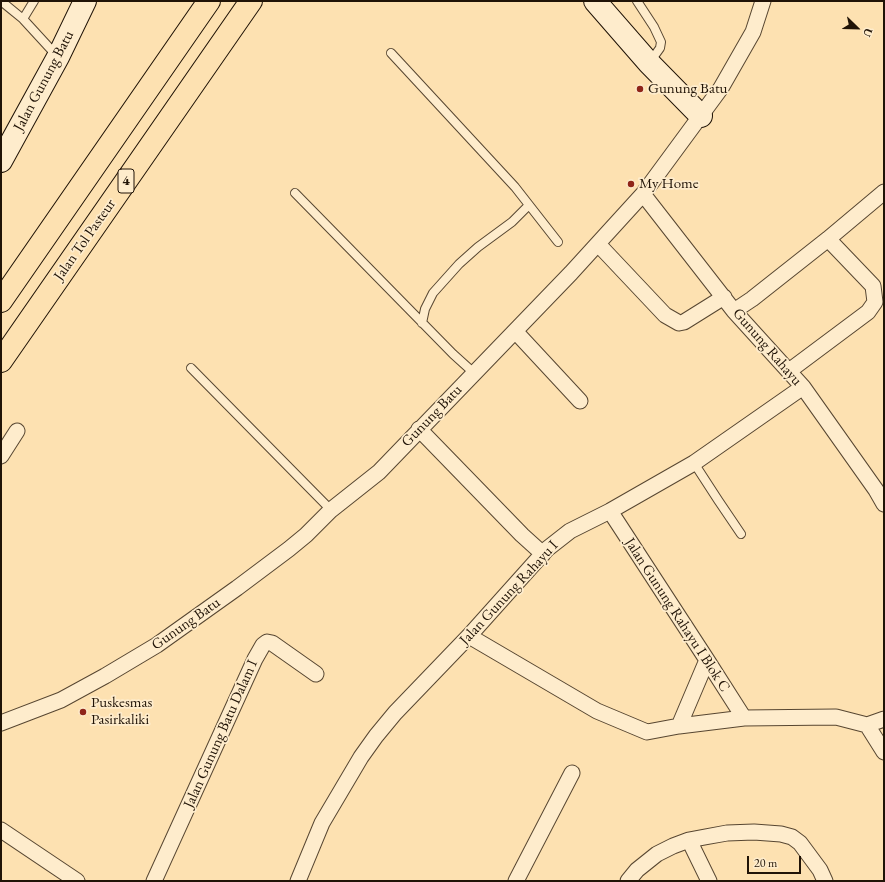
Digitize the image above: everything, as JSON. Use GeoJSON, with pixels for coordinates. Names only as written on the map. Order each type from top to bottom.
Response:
{"type":"FeatureCollection","features":[{"type":"Feature","properties":{"kind":"highway","name":"4"},"geometry":{"type":"LineString","coordinates":[[1,301],[209,1]]}},
{"type":"Feature","properties":{"kind":"highway","name":"Jalan Tol Pasteur"},"geometry":{"type":"LineString","coordinates":[[1,361],[251,1]]}},
{"type":"Feature","properties":{"kind":"main road","name":"Jalan Gunung Batu"},"geometry":{"type":"LineString","coordinates":[[3,154],[58,57],[85,1]]}},
{"type":"Feature","properties":{"kind":"main road"},"geometry":{"type":"LineString","coordinates":[[595,1],[649,63],[701,116]]}},
{"type":"Feature","properties":{"kind":"street","name":"Gunung Batu"},"geometry":{"type":"LineString","coordinates":[[1,724],[61,700],[157,645],[289,549],[306,535],[331,510],[379,472],[598,244],[643,194],[721,88],[753,32],[763,1]]}},
{"type":"Feature","properties":{"kind":"street"},"geometry":{"type":"LineString","coordinates":[[734,311],[752,299],[828,239],[884,192]]}},
{"type":"Feature","properties":{"kind":"street","name":"Gunung Rahayu"},"geometry":{"type":"LineString","coordinates":[[643,194],[734,311],[803,387],[880,487],[884,504]]}},
{"type":"Feature","properties":{"kind":"street"},"geometry":{"type":"LineString","coordinates":[[789,371],[868,312],[875,302],[879,283],[828,239]]}},
{"type":"Feature","properties":{"kind":"street"},"geometry":{"type":"LineString","coordinates":[[598,244],[665,314],[679,323],[684,322],[724,297]]}},
{"type":"Feature","properties":{"kind":"street"},"geometry":{"type":"LineString","coordinates":[[515,331],[580,401]]}},
{"type":"Feature","properties":{"kind":"street","name":"Jalan Gunung Rahayu I"},"geometry":{"type":"LineString","coordinates":[[298,881],[322,823],[361,757],[395,713],[469,636],[547,549],[570,531],[610,511],[694,463],[803,387]]}},
{"type":"Feature","properties":{"kind":"street"},"geometry":{"type":"LineString","coordinates":[[419,429],[522,535],[543,554]]}},
{"type":"Feature","properties":{"kind":"street"},"geometry":{"type":"LineString","coordinates":[[1,456],[17,431]]}},
{"type":"Feature","properties":{"kind":"street","name":"Jalan Gunung Rahayu I Blok C"},"geometry":{"type":"LineString","coordinates":[[610,511],[744,718]]}},
{"type":"Feature","properties":{"kind":"street"},"geometry":{"type":"LineString","coordinates":[[469,636],[597,711],[647,732],[679,726],[744,718],[836,717],[868,726],[884,719]]}},
{"type":"Feature","properties":{"kind":"street","name":"Jalan Gunung Batu Dalam I"},"geometry":{"type":"LineString","coordinates":[[154,881],[263,645],[267,642],[272,643],[316,674]]}},
{"type":"Feature","properties":{"kind":"street"},"geometry":{"type":"LineString","coordinates":[[679,726],[707,660]]}},
{"type":"Feature","properties":{"kind":"street"},"geometry":{"type":"LineString","coordinates":[[868,726],[884,752]]}},
{"type":"Feature","properties":{"kind":"street"},"geometry":{"type":"LineString","coordinates":[[516,881],[572,773]]}},
{"type":"Feature","properties":{"kind":"street"},"geometry":{"type":"LineString","coordinates":[[1,830],[77,881]]}},
{"type":"Feature","properties":{"kind":"street"},"geometry":{"type":"LineString","coordinates":[[628,881],[636,870],[658,854],[689,840],[727,833],[754,832],[781,834],[792,837],[800,843],[820,870],[825,881]]}},
{"type":"Feature","properties":{"kind":"street"},"geometry":{"type":"LineString","coordinates":[[689,840],[709,881]]}},
{"type":"Feature","properties":{"kind":"lane"},"geometry":{"type":"LineString","coordinates":[[1,1],[23,19],[58,57]]}},
{"type":"Feature","properties":{"kind":"lane"},"geometry":{"type":"LineString","coordinates":[[23,19],[34,1]]}},
{"type":"Feature","properties":{"kind":"lane"},"geometry":{"type":"LineString","coordinates":[[637,1],[654,27],[661,42],[660,48],[649,63]]}},
{"type":"Feature","properties":{"kind":"lane"},"geometry":{"type":"LineString","coordinates":[[391,53],[515,187],[558,242]]}},
{"type":"Feature","properties":{"kind":"lane"},"geometry":{"type":"LineString","coordinates":[[295,193],[422,323],[474,373]]}},
{"type":"Feature","properties":{"kind":"lane"},"geometry":{"type":"LineString","coordinates":[[422,323],[425,309],[433,293],[453,270],[478,247],[512,222],[529,204]]}},
{"type":"Feature","properties":{"kind":"lane"},"geometry":{"type":"LineString","coordinates":[[191,368],[331,510]]}},
{"type":"Feature","properties":{"kind":"lane"},"geometry":{"type":"LineString","coordinates":[[694,463],[741,534]]}},
{"type":"Feature","properties":{"kind":"place","name":"Gunung Batu"},"geometry":{"type":"Point","coordinates":[640,89]}},
{"type":"Feature","properties":{"kind":"place","name":"My Home"},"geometry":{"type":"Point","coordinates":[631,184]}},
{"type":"Feature","properties":{"kind":"place","name":"Puskesmas Pasirkaliki"},"geometry":{"type":"Point","coordinates":[83,712]}}]}
